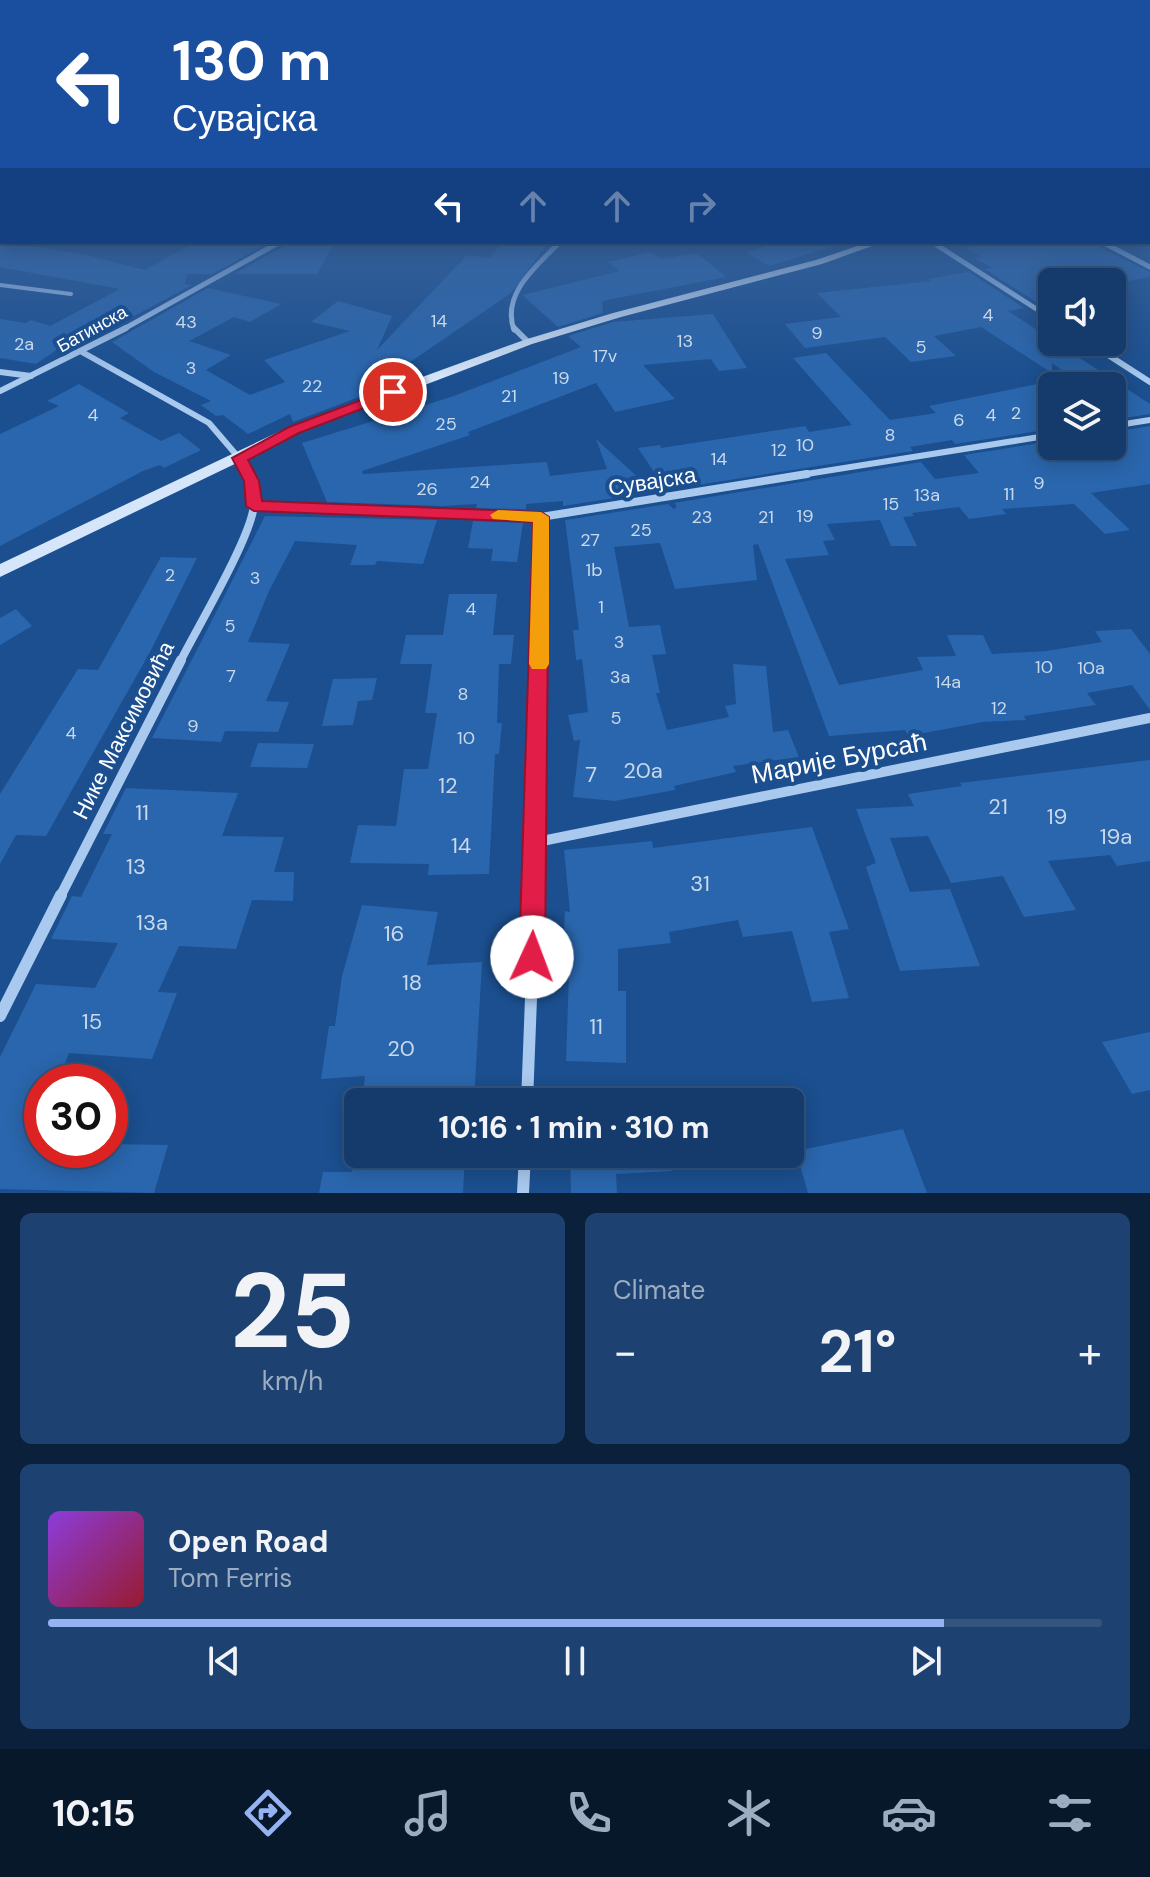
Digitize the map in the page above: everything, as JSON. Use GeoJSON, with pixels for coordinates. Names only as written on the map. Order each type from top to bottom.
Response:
{"type":"FeatureCollection","features":[{"type":"Feature","properties":{"kind":"main road"},"geometry":{"type":"LineString","coordinates":[[0,571],[294,430],[528,342],[797,268]]}},
{"type":"Feature","properties":{"kind":"street","name":"Батинска"},"geometry":{"type":"LineString","coordinates":[[0,391],[82,352],[234,268]]}},
{"type":"Feature","properties":{"kind":"street"},"geometry":{"type":"LineString","coordinates":[[528,342],[514,329],[510,313],[514,296],[538,268]]}},
{"type":"Feature","properties":{"kind":"street"},"geometry":{"type":"LineString","coordinates":[[972,268],[1038,310]]}},
{"type":"Feature","properties":{"kind":"street"},"geometry":{"type":"LineString","coordinates":[[82,352],[209,423],[239,458],[252,481],[254,506]]}},
{"type":"Feature","properties":{"kind":"street"},"geometry":{"type":"LineString","coordinates":[[1110,356],[1150,382]]}},
{"type":"Feature","properties":{"kind":"street"},"geometry":{"type":"LineString","coordinates":[[0,372],[32,376]]}},
{"type":"Feature","properties":{"kind":"street"},"geometry":{"type":"LineString","coordinates":[[1126,424],[1150,420]]}},
{"type":"Feature","properties":{"kind":"street","name":"Сувајска"},"geometry":{"type":"LineString","coordinates":[[254,506],[541,517],[1038,437]]}},
{"type":"Feature","properties":{"kind":"street","name":"Нике Максимовића"},"geometry":{"type":"LineString","coordinates":[[0,1016],[241,541],[254,506]]}},
{"type":"Feature","properties":{"kind":"street"},"geometry":{"type":"LineString","coordinates":[[528,1088],[537,842],[541,517]]}},
{"type":"Feature","properties":{"kind":"street","name":"Марије Бурсаћ"},"geometry":{"type":"LineString","coordinates":[[537,842],[1150,718]]}},
{"type":"Feature","properties":{"kind":"street"},"geometry":{"type":"LineString","coordinates":[[523,1193],[524,1168]]}},
{"type":"Feature","properties":{"kind":"lane"},"geometry":{"type":"LineString","coordinates":[[0,285],[71,294]]}},
{"type":"Feature","properties":{"kind":"building"},"geometry":{"type":"Polygon","coordinates":[[[4,268],[223,268],[212,274],[187,274],[185,284],[192,285],[82,344],[76,341],[65,344],[36,364],[0,358],[0,319],[26,323],[31,320],[50,326],[120,289],[4,268]]]}},
{"type":"Feature","properties":{"kind":"building"},"geometry":{"type":"Polygon","coordinates":[[[245,268],[321,268],[317,274],[234,274],[245,268]]]}},
{"type":"Feature","properties":{"kind":"building"},"geometry":{"type":"Polygon","coordinates":[[[455,268],[530,268],[511,293],[359,397],[293,422],[290,414],[248,434],[223,415],[216,416],[201,405],[211,401],[154,372],[112,342],[208,288],[281,304],[250,322],[234,317],[189,341],[231,355],[206,370],[250,395],[285,382],[264,360],[350,331],[311,322],[338,301],[392,316],[377,350],[455,268]]]}},
{"type":"Feature","properties":{"kind":"building"},"geometry":{"type":"Polygon","coordinates":[[[616,268],[715,268],[726,277],[602,301],[603,313],[558,327],[522,295],[620,271],[616,268]]]}},
{"type":"Feature","properties":{"kind":"building"},"geometry":{"type":"Polygon","coordinates":[[[992,268],[1141,268],[1150,272],[1150,277],[1126,281],[1126,268],[1038,268],[1038,303],[985,269],[992,268]]]}},
{"type":"Feature","properties":{"kind":"building"},"geometry":{"type":"Polygon","coordinates":[[[969,272],[1024,308],[1008,311],[1038,331],[1038,356],[1077,356],[1101,372],[1065,372],[1052,363],[1050,372],[981,327],[934,336],[956,356],[911,362],[885,337],[805,348],[785,324],[841,317],[817,293],[931,281],[928,279],[969,272]]]}},
{"type":"Feature","properties":{"kind":"building"},"geometry":{"type":"Polygon","coordinates":[[[713,314],[747,368],[719,371],[711,359],[643,365],[675,399],[615,412],[596,383],[468,432],[470,435],[362,471],[363,474],[547,462],[550,476],[607,469],[596,439],[654,492],[563,506],[563,501],[526,504],[526,509],[476,508],[477,504],[442,506],[327,502],[302,443],[451,397],[581,347],[568,336],[613,322],[713,314]]]}},
{"type":"Feature","properties":{"kind":"building"},"geometry":{"type":"Polygon","coordinates":[[[826,353],[890,420],[936,413],[929,406],[1038,384],[1038,431],[955,444],[952,440],[910,447],[913,451],[666,490],[638,448],[660,445],[661,448],[805,426],[809,432],[852,425],[793,358],[826,353]]]}},
{"type":"Feature","properties":{"kind":"building"},"geometry":{"type":"Polygon","coordinates":[[[79,384],[129,413],[120,418],[161,441],[179,433],[201,450],[164,468],[160,465],[143,471],[0,546],[0,434],[59,406],[47,401],[79,384]]]}},
{"type":"Feature","properties":{"kind":"building"},"geometry":{"type":"Polygon","coordinates":[[[1126,388],[1150,404],[1150,414],[1126,418],[1126,388]]]}},
{"type":"Feature","properties":{"kind":"building"},"geometry":{"type":"Polygon","coordinates":[[[1150,426],[1150,484],[1091,493],[1130,530],[1105,534],[1074,504],[1002,509],[1006,514],[969,519],[959,507],[903,517],[917,546],[891,546],[880,520],[827,524],[835,540],[823,541],[829,555],[785,559],[839,685],[923,670],[917,657],[956,656],[947,635],[983,635],[992,654],[1046,651],[1102,642],[1095,631],[1131,629],[1150,654],[1150,710],[1132,685],[1087,693],[1096,705],[1024,716],[1026,720],[983,722],[908,736],[905,730],[829,736],[758,544],[753,545],[757,580],[675,589],[660,543],[614,547],[629,627],[660,625],[666,654],[652,655],[660,693],[656,693],[667,730],[729,717],[725,706],[736,704],[733,664],[766,666],[773,732],[788,730],[799,757],[733,766],[736,772],[674,786],[675,790],[615,801],[573,797],[580,740],[574,741],[568,715],[588,712],[582,659],[576,660],[573,630],[579,630],[565,520],[668,504],[674,509],[677,506],[674,503],[921,462],[935,479],[979,473],[964,455],[1038,443],[1038,460],[1126,460],[1126,430],[1150,426]]]}},
{"type":"Feature","properties":{"kind":"building"},"geometry":{"type":"Polygon","coordinates":[[[265,516],[437,520],[423,564],[377,561],[375,565],[350,565],[357,545],[295,541],[269,591],[248,642],[290,644],[266,701],[289,702],[278,732],[225,731],[221,742],[152,738],[265,516]]]}},
{"type":"Feature","properties":{"kind":"building"},"geometry":{"type":"Polygon","coordinates":[[[473,521],[523,523],[517,562],[491,561],[493,549],[468,548],[473,521]]]}},
{"type":"Feature","properties":{"kind":"building"},"geometry":{"type":"Polygon","coordinates":[[[161,557],[197,558],[150,652],[46,836],[16,835],[0,864],[0,794],[78,669],[98,670],[161,557]]]}},
{"type":"Feature","properties":{"kind":"building"},"geometry":{"type":"Polygon","coordinates":[[[449,594],[497,594],[493,635],[514,635],[511,664],[499,664],[497,723],[502,723],[499,754],[495,754],[489,874],[428,875],[429,864],[350,863],[358,825],[396,826],[404,769],[428,769],[437,713],[425,713],[432,664],[400,664],[406,635],[443,635],[449,594]]]}},
{"type":"Feature","properties":{"kind":"building"},"geometry":{"type":"Polygon","coordinates":[[[16,609],[32,626],[0,645],[0,618],[16,609]]]}},
{"type":"Feature","properties":{"kind":"building"},"geometry":{"type":"Polygon","coordinates":[[[377,678],[372,700],[358,701],[353,725],[322,726],[333,679],[377,678]]]}},
{"type":"Feature","properties":{"kind":"building"},"geometry":{"type":"Polygon","coordinates":[[[258,743],[314,744],[307,768],[250,767],[258,743]]]}},
{"type":"Feature","properties":{"kind":"building"},"geometry":{"type":"Polygon","coordinates":[[[1150,760],[1150,861],[1117,866],[1110,855],[1048,861],[1076,910],[1024,917],[1003,876],[951,883],[928,836],[890,838],[910,892],[950,889],[980,966],[900,971],[866,867],[876,863],[856,809],[914,806],[908,794],[962,786],[960,783],[1150,760]]]}},
{"type":"Feature","properties":{"kind":"building"},"geometry":{"type":"Polygon","coordinates":[[[126,788],[238,793],[222,836],[284,837],[274,872],[294,872],[293,901],[252,900],[236,949],[179,946],[158,992],[177,993],[152,1059],[69,1053],[65,1064],[24,1064],[24,1168],[128,1168],[128,1144],[168,1145],[154,1193],[0,1189],[0,1057],[36,984],[95,988],[118,943],[51,939],[72,896],[81,897],[112,834],[103,834],[126,788]]]}},
{"type":"Feature","properties":{"kind":"building"},"geometry":{"type":"Polygon","coordinates":[[[812,827],[849,929],[829,932],[849,998],[812,1002],[792,931],[743,937],[738,920],[669,932],[671,943],[618,949],[618,991],[626,991],[626,1063],[566,1061],[569,974],[562,974],[565,911],[570,912],[564,850],[652,841],[653,848],[812,827]]]}},
{"type":"Feature","properties":{"kind":"building"},"geometry":{"type":"Polygon","coordinates":[[[362,905],[438,912],[427,965],[482,962],[475,1088],[364,1088],[365,1076],[321,1079],[329,1026],[335,1026],[342,976],[362,905]]]}},
{"type":"Feature","properties":{"kind":"building"},"geometry":{"type":"Polygon","coordinates":[[[1150,1032],[1150,1090],[1132,1094],[1102,1042],[1150,1032]]]}},
{"type":"Feature","properties":{"kind":"building"},"geometry":{"type":"Polygon","coordinates":[[[903,1129],[927,1193],[808,1193],[801,1168],[804,1168],[804,1149],[903,1129]]]}},
{"type":"Feature","properties":{"kind":"building"},"geometry":{"type":"Polygon","coordinates":[[[353,1168],[464,1168],[463,1193],[319,1193],[323,1172],[352,1172],[353,1168]]]}},
{"type":"Feature","properties":{"kind":"building"},"geometry":{"type":"Polygon","coordinates":[[[570,1168],[672,1168],[672,1171],[616,1174],[617,1193],[571,1193],[570,1168]]]}},
{"type":"Feature","properties":{"kind":"slow traffic"},"geometry":{"type":"LineString","coordinates":[[498,515],[541,517],[539,664]]}},
{"type":"Feature","properties":{"kind":"route"},"geometry":{"type":"LineString","coordinates":[[393,392],[294,430],[239,458],[252,481],[254,506],[541,517],[537,842],[532,957]]}}]}
